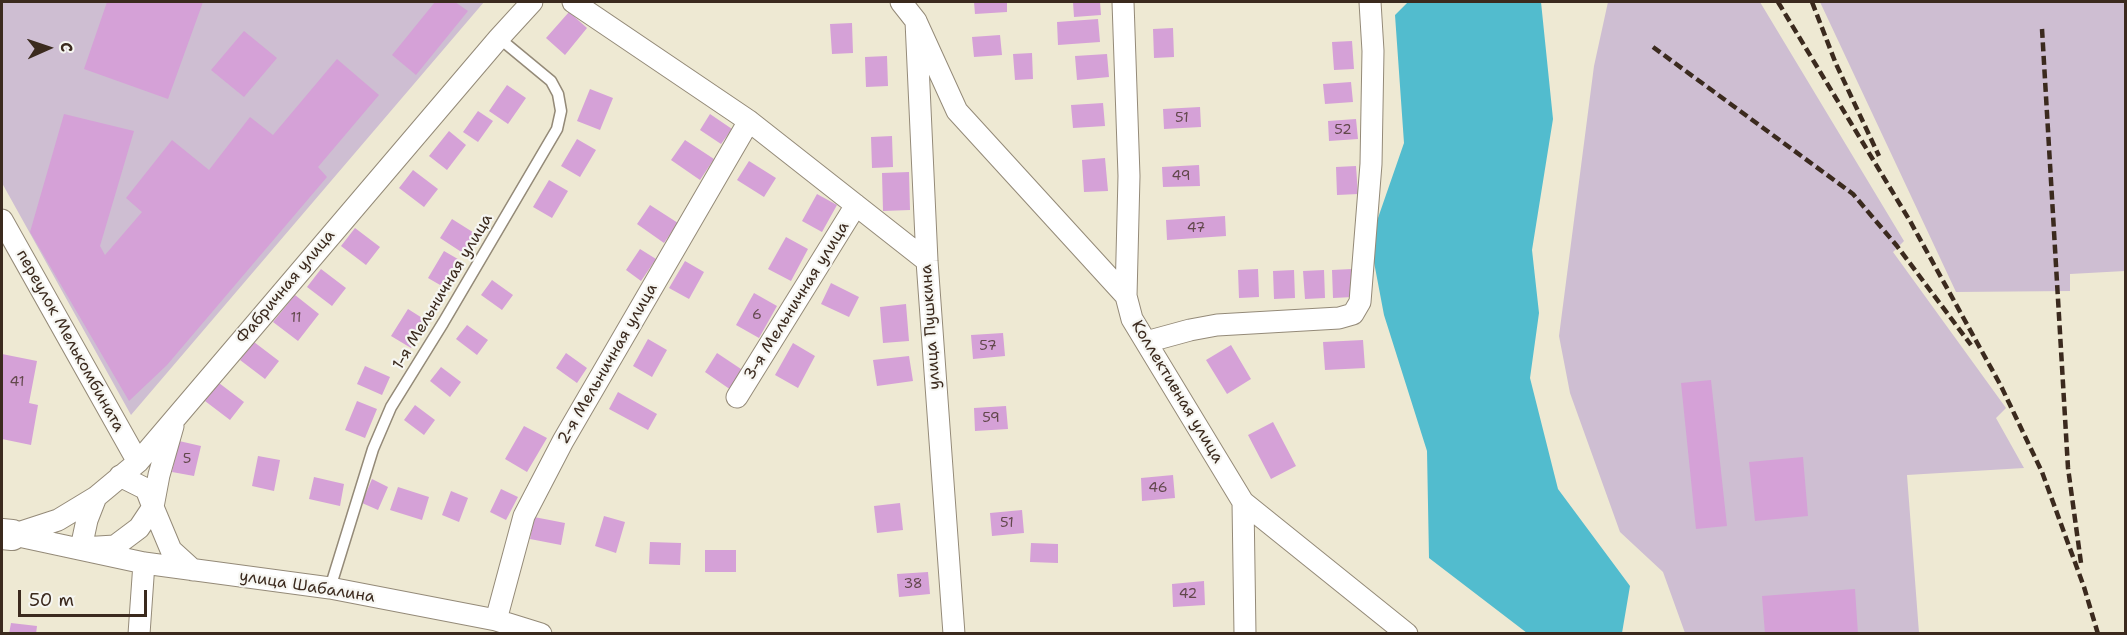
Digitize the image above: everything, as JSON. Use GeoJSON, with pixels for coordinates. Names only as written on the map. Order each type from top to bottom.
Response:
{"type":"FeatureCollection","features":[{"type":"Feature","properties":{"kind":"street","name":"Фабричная улица"},"geometry":{"type":"LineString","coordinates":[[7,534],[58,520],[96,497],[138,462],[532,2]]}},
{"type":"Feature","properties":{"kind":"street"},"geometry":{"type":"LineString","coordinates":[[573,2],[749,120],[927,261]]}},
{"type":"Feature","properties":{"kind":"street"},"geometry":{"type":"LineString","coordinates":[[901,2],[916,21],[957,111],[1126,296]]}},
{"type":"Feature","properties":{"kind":"street","name":"Коллективная улица"},"geometry":{"type":"LineString","coordinates":[[1123,2],[1129,176],[1126,296],[1132,319],[1243,502]]}},
{"type":"Feature","properties":{"kind":"street"},"geometry":{"type":"LineString","coordinates":[[1146,342],[1217,325],[1339,318],[1353,314],[1360,302],[1371,164],[1373,51],[1370,2]]}},
{"type":"Feature","properties":{"kind":"street","name":"улица Пушкина"},"geometry":{"type":"LineString","coordinates":[[916,21],[927,261],[954,633]]}},
{"type":"Feature","properties":{"kind":"street","name":"2-я Мельничная улица"},"geometry":{"type":"LineString","coordinates":[[496,620],[524,516],[563,441],[749,120]]}},
{"type":"Feature","properties":{"kind":"street","name":"3-я Мельничная улица"},"geometry":{"type":"LineString","coordinates":[[737,397],[856,205]]}},
{"type":"Feature","properties":{"kind":"street","name":"переулок Мелькомбината"},"geometry":{"type":"LineString","coordinates":[[2,220],[138,462]]}},
{"type":"Feature","properties":{"kind":"street"},"geometry":{"type":"LineString","coordinates":[[96,497],[87,520],[81,548],[115,546],[139,528],[153,507],[159,475],[176,417]]}},
{"type":"Feature","properties":{"kind":"street"},"geometry":{"type":"LineString","coordinates":[[120,477],[146,489],[171,550],[193,570]]}},
{"type":"Feature","properties":{"kind":"street"},"geometry":{"type":"LineString","coordinates":[[1243,502],[1245,633]]}},
{"type":"Feature","properties":{"kind":"street"},"geometry":{"type":"LineString","coordinates":[[1243,502],[1407,633]]}},
{"type":"Feature","properties":{"kind":"street","name":"улица Шабалина"},"geometry":{"type":"LineString","coordinates":[[7,534],[144,563],[330,588],[496,620],[517,630],[541,633]]}},
{"type":"Feature","properties":{"kind":"street"},"geometry":{"type":"LineString","coordinates":[[139,633],[144,563]]}},
{"type":"Feature","properties":{"kind":"lane","name":"1-я Мельничная улица"},"geometry":{"type":"LineString","coordinates":[[330,588],[373,449],[391,407],[443,323],[556,129],[561,111],[558,94],[551,81],[499,38]]}},
{"type":"Feature","properties":{"kind":"shaded area"},"geometry":{"type":"Polygon","coordinates":[[[2,2],[484,2],[131,415],[2,183],[2,2]]]}},
{"type":"Feature","properties":{"kind":"shaded area"},"geometry":{"type":"Polygon","coordinates":[[[1608,2],[1760,2],[1904,241],[1893,252],[2006,408],[1996,418],[2024,468],[1907,475],[1919,633],[1685,633],[1663,572],[1620,532],[1570,393],[1559,336],[1594,66],[1608,2]]]}},
{"type":"Feature","properties":{"kind":"shaded area"},"geometry":{"type":"Polygon","coordinates":[[[1820,2],[2125,2],[2125,271],[2070,274],[2070,291],[1956,292],[1820,2]]]}},
{"type":"Feature","properties":{"kind":"water"},"geometry":{"type":"Polygon","coordinates":[[[1408,2],[1541,2],[1553,119],[1532,250],[1539,313],[1530,378],[1558,489],[1630,586],[1622,633],[1527,633],[1429,558],[1427,451],[1384,315],[1370,241],[1404,143],[1395,15],[1408,2]]]}},
{"type":"Feature","properties":{"kind":"building"},"geometry":{"type":"Polygon","coordinates":[[[107,2],[203,2],[168,99],[84,69],[107,2]]]}},
{"type":"Feature","properties":{"kind":"building"},"geometry":{"type":"Polygon","coordinates":[[[435,2],[455,2],[468,11],[416,75],[392,55],[435,2]]]}},
{"type":"Feature","properties":{"kind":"building"},"geometry":{"type":"Polygon","coordinates":[[[974,2],[1007,2],[1007,12],[975,14],[974,2]]]}},
{"type":"Feature","properties":{"kind":"building"},"geometry":{"type":"Polygon","coordinates":[[[1073,2],[1100,2],[1101,15],[1074,17],[1073,2]]]}},
{"type":"Feature","properties":{"kind":"building"},"geometry":{"type":"Polygon","coordinates":[[[569,12],[587,28],[565,55],[546,38],[569,12]]]}},
{"type":"Feature","properties":{"kind":"building"},"geometry":{"type":"Polygon","coordinates":[[[1098,19],[1100,42],[1058,45],[1057,22],[1098,19]]]}},
{"type":"Feature","properties":{"kind":"building"},"geometry":{"type":"Polygon","coordinates":[[[852,23],[853,53],[832,54],[830,24],[852,23]]]}},
{"type":"Feature","properties":{"kind":"building"},"geometry":{"type":"Polygon","coordinates":[[[1173,28],[1174,57],[1154,58],[1153,29],[1173,28]]]}},
{"type":"Feature","properties":{"kind":"building"},"geometry":{"type":"Polygon","coordinates":[[[244,31],[277,58],[244,97],[211,70],[244,31]]]}},
{"type":"Feature","properties":{"kind":"building"},"geometry":{"type":"Polygon","coordinates":[[[1000,35],[1002,55],[974,57],[972,37],[1000,35]]]}},
{"type":"Feature","properties":{"kind":"building"},"geometry":{"type":"Polygon","coordinates":[[[1352,41],[1354,69],[1334,70],[1332,42],[1352,41]]]}},
{"type":"Feature","properties":{"kind":"building"},"geometry":{"type":"Polygon","coordinates":[[[1032,53],[1033,79],[1015,80],[1013,54],[1032,53]]]}},
{"type":"Feature","properties":{"kind":"building"},"geometry":{"type":"Polygon","coordinates":[[[1107,54],[1109,77],[1077,80],[1075,56],[1107,54]]]}},
{"type":"Feature","properties":{"kind":"building"},"geometry":{"type":"Polygon","coordinates":[[[887,56],[888,86],[866,87],[865,57],[887,56]]]}},
{"type":"Feature","properties":{"kind":"building"},"geometry":{"type":"Polygon","coordinates":[[[337,59],[379,95],[318,167],[327,177],[167,365],[129,401],[30,232],[64,114],[134,131],[100,246],[105,255],[142,212],[126,198],[172,140],[209,170],[250,117],[273,135],[337,59]]]}},
{"type":"Feature","properties":{"kind":"building"},"geometry":{"type":"Polygon","coordinates":[[[1351,82],[1353,102],[1325,104],[1323,84],[1351,82]]]}},
{"type":"Feature","properties":{"kind":"building"},"geometry":{"type":"Polygon","coordinates":[[[507,85],[526,98],[508,124],[489,111],[507,85]]]}},
{"type":"Feature","properties":{"kind":"building"},"geometry":{"type":"Polygon","coordinates":[[[590,89],[613,98],[600,130],[577,121],[590,89]]]}},
{"type":"Feature","properties":{"kind":"building"},"geometry":{"type":"Polygon","coordinates":[[[1103,103],[1105,126],[1073,128],[1071,105],[1103,103]]]}},
{"type":"Feature","properties":{"kind":"building"},"geometry":{"type":"Polygon","coordinates":[[[1200,107],[1201,127],[1164,129],[1163,109],[1200,107]]]}},
{"type":"Feature","properties":{"kind":"building"},"geometry":{"type":"Polygon","coordinates":[[[478,111],[493,121],[478,142],[463,132],[478,111]]]}},
{"type":"Feature","properties":{"kind":"building"},"geometry":{"type":"Polygon","coordinates":[[[710,114],[732,129],[721,144],[700,130],[710,114]]]}},
{"type":"Feature","properties":{"kind":"building"},"geometry":{"type":"Polygon","coordinates":[[[1356,119],[1358,139],[1329,141],[1328,121],[1356,119]]]}},
{"type":"Feature","properties":{"kind":"building"},"geometry":{"type":"Polygon","coordinates":[[[449,131],[466,145],[447,170],[429,156],[449,131]]]}},
{"type":"Feature","properties":{"kind":"building"},"geometry":{"type":"Polygon","coordinates":[[[892,136],[893,167],[872,168],[871,137],[892,136]]]}},
{"type":"Feature","properties":{"kind":"building"},"geometry":{"type":"Polygon","coordinates":[[[577,139],[596,150],[580,177],[561,166],[577,139]]]}},
{"type":"Feature","properties":{"kind":"building"},"geometry":{"type":"Polygon","coordinates":[[[685,140],[714,159],[700,180],[671,160],[685,140]]]}},
{"type":"Feature","properties":{"kind":"building"},"geometry":{"type":"Polygon","coordinates":[[[1105,158],[1108,191],[1084,192],[1082,160],[1105,158]]]}},
{"type":"Feature","properties":{"kind":"building"},"geometry":{"type":"Polygon","coordinates":[[[749,161],[776,178],[764,197],[737,180],[749,161]]]}},
{"type":"Feature","properties":{"kind":"building"},"geometry":{"type":"Polygon","coordinates":[[[1199,165],[1200,186],[1163,187],[1162,167],[1199,165]]]}},
{"type":"Feature","properties":{"kind":"building"},"geometry":{"type":"Polygon","coordinates":[[[1356,166],[1358,194],[1337,195],[1336,167],[1356,166]]]}},
{"type":"Feature","properties":{"kind":"building"},"geometry":{"type":"Polygon","coordinates":[[[413,170],[438,189],[424,207],[399,188],[413,170]]]}},
{"type":"Feature","properties":{"kind":"building"},"geometry":{"type":"Polygon","coordinates":[[[909,172],[910,210],[883,211],[882,173],[909,172]]]}},
{"type":"Feature","properties":{"kind":"building"},"geometry":{"type":"Polygon","coordinates":[[[549,180],[568,191],[552,218],[533,207],[549,180]]]}},
{"type":"Feature","properties":{"kind":"building"},"geometry":{"type":"Polygon","coordinates":[[[817,194],[837,205],[822,232],[802,221],[817,194]]]}},
{"type":"Feature","properties":{"kind":"building"},"geometry":{"type":"Polygon","coordinates":[[[650,205],[678,223],[664,243],[637,224],[650,205]]]}},
{"type":"Feature","properties":{"kind":"building"},"geometry":{"type":"Polygon","coordinates":[[[1225,216],[1226,236],[1167,240],[1166,220],[1225,216]]]}},
{"type":"Feature","properties":{"kind":"building"},"geometry":{"type":"Polygon","coordinates":[[[452,219],[479,236],[466,255],[440,238],[452,219]]]}},
{"type":"Feature","properties":{"kind":"building"},"geometry":{"type":"Polygon","coordinates":[[[355,228],[380,247],[366,265],[341,246],[355,228]]]}},
{"type":"Feature","properties":{"kind":"building"},"geometry":{"type":"Polygon","coordinates":[[[786,237],[808,249],[791,281],[768,269],[786,237]]]}},
{"type":"Feature","properties":{"kind":"building"},"geometry":{"type":"Polygon","coordinates":[[[640,249],[656,259],[641,281],[626,270],[640,249]]]}},
{"type":"Feature","properties":{"kind":"building"},"geometry":{"type":"Polygon","coordinates":[[[444,251],[463,262],[447,289],[428,278],[444,251]]]}},
{"type":"Feature","properties":{"kind":"building"},"geometry":{"type":"Polygon","coordinates":[[[685,261],[704,272],[689,299],[669,288],[685,261]]]}},
{"type":"Feature","properties":{"kind":"building"},"geometry":{"type":"Polygon","coordinates":[[[321,269],[346,288],[332,306],[307,287],[321,269]]]}},
{"type":"Feature","properties":{"kind":"building"},"geometry":{"type":"Polygon","coordinates":[[[1258,269],[1259,297],[1239,298],[1238,270],[1258,269]]]}},
{"type":"Feature","properties":{"kind":"building"},"geometry":{"type":"Polygon","coordinates":[[[1352,269],[1353,297],[1333,298],[1332,270],[1352,269]]]}},
{"type":"Feature","properties":{"kind":"building"},"geometry":{"type":"Polygon","coordinates":[[[1294,270],[1295,298],[1274,299],[1273,271],[1294,270]]]}},
{"type":"Feature","properties":{"kind":"building"},"geometry":{"type":"Polygon","coordinates":[[[1324,270],[1325,298],[1305,299],[1303,271],[1324,270]]]}},
{"type":"Feature","properties":{"kind":"building"},"geometry":{"type":"Polygon","coordinates":[[[492,280],[513,295],[502,310],[481,295],[492,280]]]}},
{"type":"Feature","properties":{"kind":"building"},"geometry":{"type":"Polygon","coordinates":[[[831,283],[859,297],[849,317],[821,304],[831,283]]]}},
{"type":"Feature","properties":{"kind":"building"},"geometry":{"type":"Polygon","coordinates":[[[754,293],[777,306],[759,338],[736,325],[754,293]]]}},
{"type":"Feature","properties":{"kind":"building"},"geometry":{"type":"Polygon","coordinates":[[[295,295],[319,314],[298,341],[273,322],[295,295]]]}},
{"type":"Feature","properties":{"kind":"building"},"geometry":{"type":"Polygon","coordinates":[[[906,304],[909,341],[883,343],[880,307],[906,304]]]}},
{"type":"Feature","properties":{"kind":"building"},"geometry":{"type":"Polygon","coordinates":[[[408,309],[427,321],[411,348],[391,336],[408,309]]]}},
{"type":"Feature","properties":{"kind":"building"},"geometry":{"type":"Polygon","coordinates":[[[467,325],[488,340],[477,355],[456,339],[467,325]]]}},
{"type":"Feature","properties":{"kind":"building"},"geometry":{"type":"Polygon","coordinates":[[[1003,333],[1005,356],[973,359],[971,335],[1003,333]]]}},
{"type":"Feature","properties":{"kind":"building"},"geometry":{"type":"Polygon","coordinates":[[[648,339],[667,350],[652,377],[633,366],[648,339]]]}},
{"type":"Feature","properties":{"kind":"building"},"geometry":{"type":"Polygon","coordinates":[[[1363,340],[1365,368],[1325,370],[1323,342],[1363,340]]]}},
{"type":"Feature","properties":{"kind":"building"},"geometry":{"type":"Polygon","coordinates":[[[254,342],[279,361],[265,379],[240,360],[254,342]]]}},
{"type":"Feature","properties":{"kind":"building"},"geometry":{"type":"Polygon","coordinates":[[[793,343],[815,356],[798,388],[775,375],[793,343]]]}},
{"type":"Feature","properties":{"kind":"building"},"geometry":{"type":"Polygon","coordinates":[[[1231,345],[1251,379],[1227,394],[1206,360],[1231,345]]]}},
{"type":"Feature","properties":{"kind":"building"},"geometry":{"type":"Polygon","coordinates":[[[566,353],[587,368],[577,383],[556,368],[566,353]]]}},
{"type":"Feature","properties":{"kind":"building"},"geometry":{"type":"Polygon","coordinates":[[[717,353],[744,371],[731,390],[705,372],[717,353]]]}},
{"type":"Feature","properties":{"kind":"building"},"geometry":{"type":"Polygon","coordinates":[[[2,354],[37,361],[29,403],[38,405],[31,445],[2,439],[2,354]]]}},
{"type":"Feature","properties":{"kind":"building"},"geometry":{"type":"Polygon","coordinates":[[[909,356],[913,381],[877,386],[873,360],[909,356]]]}},
{"type":"Feature","properties":{"kind":"building"},"geometry":{"type":"Polygon","coordinates":[[[365,366],[390,377],[382,395],[357,384],[365,366]]]}},
{"type":"Feature","properties":{"kind":"building"},"geometry":{"type":"Polygon","coordinates":[[[441,367],[461,382],[450,397],[430,381],[441,367]]]}},
{"type":"Feature","properties":{"kind":"building"},"geometry":{"type":"Polygon","coordinates":[[[1711,380],[1727,526],[1696,529],[1681,383],[1711,380]]]}},
{"type":"Feature","properties":{"kind":"building"},"geometry":{"type":"Polygon","coordinates":[[[219,383],[244,402],[230,420],[205,401],[219,383]]]}},
{"type":"Feature","properties":{"kind":"building"},"geometry":{"type":"Polygon","coordinates":[[[618,392],[657,414],[648,430],[609,409],[618,392]]]}},
{"type":"Feature","properties":{"kind":"building"},"geometry":{"type":"Polygon","coordinates":[[[357,401],[377,409],[365,438],[345,430],[357,401]]]}},
{"type":"Feature","properties":{"kind":"building"},"geometry":{"type":"Polygon","coordinates":[[[415,405],[435,420],[424,435],[404,420],[415,405]]]}},
{"type":"Feature","properties":{"kind":"building"},"geometry":{"type":"Polygon","coordinates":[[[1006,406],[1008,429],[975,431],[974,408],[1006,406]]]}},
{"type":"Feature","properties":{"kind":"building"},"geometry":{"type":"Polygon","coordinates":[[[1273,422],[1296,466],[1271,479],[1248,435],[1273,422]]]}},
{"type":"Feature","properties":{"kind":"building"},"geometry":{"type":"Polygon","coordinates":[[[524,426],[547,438],[527,472],[505,459],[524,426]]]}},
{"type":"Feature","properties":{"kind":"building"},"geometry":{"type":"Polygon","coordinates":[[[179,441],[201,446],[194,476],[172,472],[179,441]]]}},
{"type":"Feature","properties":{"kind":"building"},"geometry":{"type":"Polygon","coordinates":[[[258,456],[280,460],[274,491],[252,486],[258,456]]]}},
{"type":"Feature","properties":{"kind":"building"},"geometry":{"type":"Polygon","coordinates":[[[1803,457],[1808,516],[1755,521],[1749,462],[1803,457]]]}},
{"type":"Feature","properties":{"kind":"building"},"geometry":{"type":"Polygon","coordinates":[[[1173,475],[1175,498],[1142,501],[1141,478],[1173,475]]]}},
{"type":"Feature","properties":{"kind":"building"},"geometry":{"type":"Polygon","coordinates":[[[314,477],[344,484],[340,506],[309,499],[314,477]]]}},
{"type":"Feature","properties":{"kind":"building"},"geometry":{"type":"Polygon","coordinates":[[[372,479],[388,487],[378,510],[362,503],[372,479]]]}},
{"type":"Feature","properties":{"kind":"building"},"geometry":{"type":"Polygon","coordinates":[[[398,487],[429,497],[422,520],[390,510],[398,487]]]}},
{"type":"Feature","properties":{"kind":"building"},"geometry":{"type":"Polygon","coordinates":[[[501,489],[518,497],[506,520],[490,512],[501,489]]]}},
{"type":"Feature","properties":{"kind":"building"},"geometry":{"type":"Polygon","coordinates":[[[451,491],[468,498],[459,522],[442,515],[451,491]]]}},
{"type":"Feature","properties":{"kind":"building"},"geometry":{"type":"Polygon","coordinates":[[[900,503],[903,530],[877,533],[874,506],[900,503]]]}},
{"type":"Feature","properties":{"kind":"building"},"geometry":{"type":"Polygon","coordinates":[[[1022,510],[1024,533],[992,536],[990,513],[1022,510]]]}},
{"type":"Feature","properties":{"kind":"building"},"geometry":{"type":"Polygon","coordinates":[[[604,516],[625,522],[616,553],[595,546],[604,516]]]}},
{"type":"Feature","properties":{"kind":"building"},"geometry":{"type":"Polygon","coordinates":[[[534,517],[565,523],[561,545],[530,539],[534,517]]]}},
{"type":"Feature","properties":{"kind":"building"},"geometry":{"type":"Polygon","coordinates":[[[650,542],[681,543],[680,565],[649,564],[650,542]]]}},
{"type":"Feature","properties":{"kind":"building"},"geometry":{"type":"Polygon","coordinates":[[[1031,543],[1058,544],[1058,563],[1030,562],[1031,543]]]}},
{"type":"Feature","properties":{"kind":"building"},"geometry":{"type":"Polygon","coordinates":[[[705,550],[736,550],[736,572],[705,572],[705,550]]]}},
{"type":"Feature","properties":{"kind":"building"},"geometry":{"type":"Polygon","coordinates":[[[928,572],[930,594],[899,597],[897,574],[928,572]]]}},
{"type":"Feature","properties":{"kind":"building"},"geometry":{"type":"Polygon","coordinates":[[[1204,581],[1205,605],[1173,607],[1172,584],[1204,581]]]}},
{"type":"Feature","properties":{"kind":"building"},"geometry":{"type":"Polygon","coordinates":[[[1855,589],[1858,634],[1765,634],[1762,596],[1855,589]]]}},
{"type":"Feature","properties":{"kind":"building"},"geometry":{"type":"Polygon","coordinates":[[[11,623],[37,626],[36,634],[9,634],[11,623]]]}},
{"type":"Feature","properties":{"kind":"railway"},"geometry":{"type":"LineString","coordinates":[[1778,2],[1910,221],[2001,386],[2042,472],[2084,587],[2098,634]]}},
{"type":"Feature","properties":{"kind":"railway"},"geometry":{"type":"LineString","coordinates":[[1812,2],[1836,64],[1879,156]]}},
{"type":"Feature","properties":{"kind":"railway"},"geometry":{"type":"LineString","coordinates":[[2042,29],[2068,468],[2081,563]]}},
{"type":"Feature","properties":{"kind":"railway"},"geometry":{"type":"LineString","coordinates":[[1653,47],[1853,194],[1897,246],[1971,345]]}}]}
